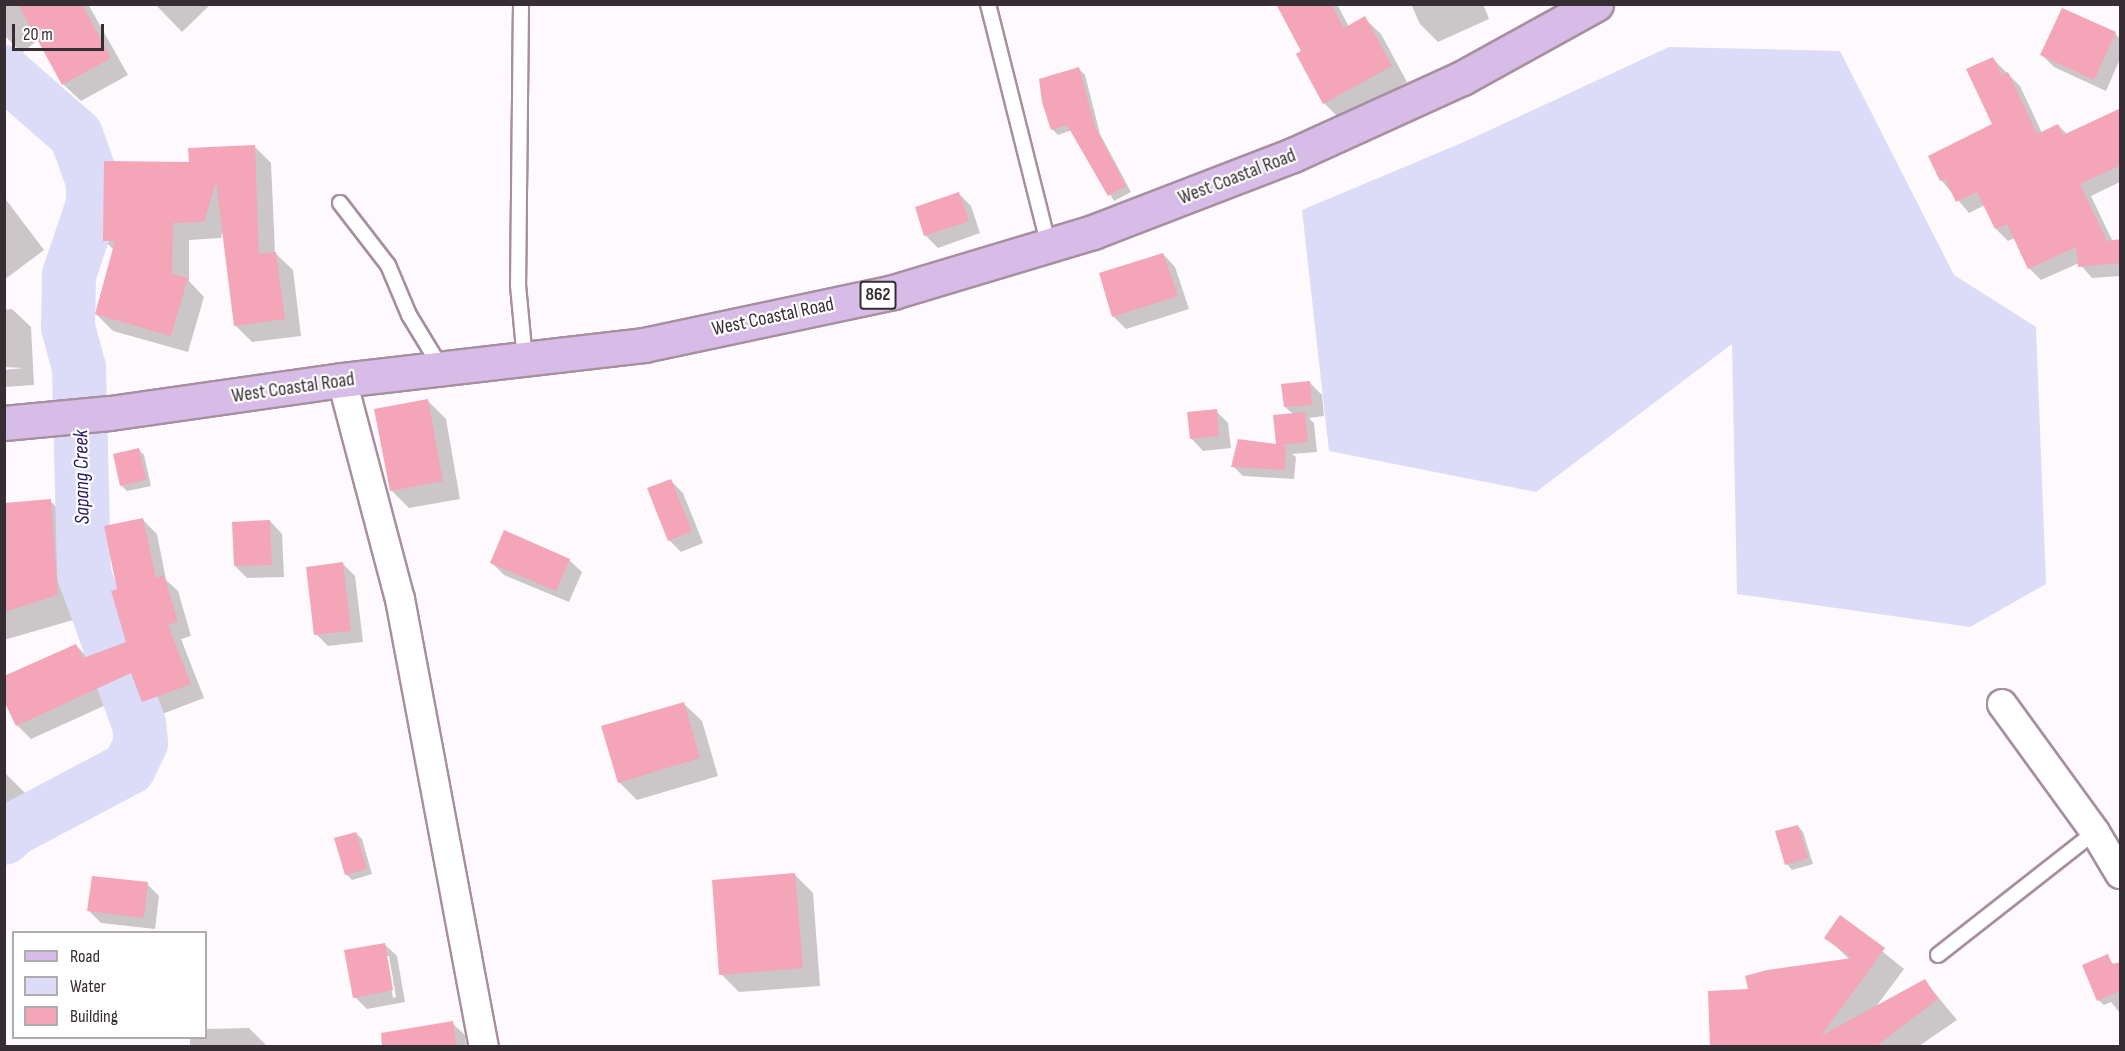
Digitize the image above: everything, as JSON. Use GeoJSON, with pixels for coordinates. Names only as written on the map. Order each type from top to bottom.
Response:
{"type":"FeatureCollection","features":[{"type":"Feature","properties":{"kind":"main road","name":"West Coastal Road"},"geometry":{"type":"LineString","coordinates":[[4,423],[110,413],[342,380],[443,371],[644,345],[893,292],[1048,243],[1093,232],[1293,156],[1462,78],[1596,4]]}},
{"type":"Feature","properties":{"kind":"street"},"geometry":{"type":"LineString","coordinates":[[342,380],[400,599],[484,1047]]}},
{"type":"Feature","properties":{"kind":"street"},"geometry":{"type":"LineString","coordinates":[[2002,704],[2095,832],[2121,874]]}},
{"type":"Feature","properties":{"kind":"lane"},"geometry":{"type":"LineString","coordinates":[[521,4],[518,285],[525,360]]}},
{"type":"Feature","properties":{"kind":"lane"},"geometry":{"type":"LineString","coordinates":[[988,4],[1048,243]]}},
{"type":"Feature","properties":{"kind":"lane"},"geometry":{"type":"LineString","coordinates":[[340,203],[388,265],[409,315],[443,371]]}},
{"type":"Feature","properties":{"kind":"lane"},"geometry":{"type":"LineString","coordinates":[[1938,955],[2095,832]]}},
{"type":"Feature","properties":{"kind":"water"},"geometry":{"type":"Polygon","coordinates":[[[1669,47],[1840,51],[1954,275],[2036,327],[2046,584],[1970,627],[1737,594],[1732,344],[1536,492],[1329,451],[1302,210],[1464,142],[1669,47]]]}},
{"type":"Feature","properties":{"kind":"building"},"geometry":{"type":"Polygon","coordinates":[[[18,4],[82,4],[111,58],[62,85],[18,4]]]}},
{"type":"Feature","properties":{"kind":"building"},"geometry":{"type":"Polygon","coordinates":[[[1276,4],[1331,4],[1344,28],[1365,16],[1392,66],[1323,104],[1296,54],[1301,51],[1276,4]]]}},
{"type":"Feature","properties":{"kind":"building"},"geometry":{"type":"Polygon","coordinates":[[[2062,8],[2116,32],[2094,80],[2040,55],[2062,8]]]}},
{"type":"Feature","properties":{"kind":"building"},"geometry":{"type":"Polygon","coordinates":[[[1993,57],[2002,75],[2008,72],[2037,134],[2058,124],[2063,135],[2121,108],[2121,165],[2080,184],[2107,241],[2121,239],[2121,263],[2078,267],[2076,247],[2028,269],[2007,224],[1995,229],[1977,192],[1956,202],[1945,179],[1940,181],[1928,156],[1992,124],[1966,69],[1993,57]]]}},
{"type":"Feature","properties":{"kind":"building"},"geometry":{"type":"Polygon","coordinates":[[[1079,67],[1095,127],[1126,186],[1108,196],[1067,125],[1051,130],[1042,102],[1039,79],[1079,67]]]}},
{"type":"Feature","properties":{"kind":"building"},"geometry":{"type":"Polygon","coordinates":[[[255,145],[259,254],[276,252],[285,319],[234,326],[216,182],[204,222],[173,223],[172,274],[188,278],[171,336],[95,314],[115,241],[103,241],[104,161],[189,162],[188,148],[255,145]]]}},
{"type":"Feature","properties":{"kind":"building"},"geometry":{"type":"Polygon","coordinates":[[[959,192],[969,221],[924,236],[915,207],[959,192]]]}},
{"type":"Feature","properties":{"kind":"building"},"geometry":{"type":"Polygon","coordinates":[[[1163,253],[1178,296],[1112,317],[1099,273],[1163,253]]]}},
{"type":"Feature","properties":{"kind":"building"},"geometry":{"type":"Polygon","coordinates":[[[1310,381],[1312,405],[1284,407],[1281,384],[1310,381]]]}},
{"type":"Feature","properties":{"kind":"building"},"geometry":{"type":"Polygon","coordinates":[[[428,399],[443,481],[390,491],[374,409],[428,399]]]}},
{"type":"Feature","properties":{"kind":"building"},"geometry":{"type":"Polygon","coordinates":[[[1217,409],[1219,436],[1190,439],[1187,412],[1217,409]]]}},
{"type":"Feature","properties":{"kind":"building"},"geometry":{"type":"Polygon","coordinates":[[[1305,412],[1308,442],[1280,445],[1286,446],[1285,470],[1231,467],[1238,439],[1276,444],[1273,415],[1305,412]]]}},
{"type":"Feature","properties":{"kind":"building"},"geometry":{"type":"Polygon","coordinates":[[[139,448],[146,480],[120,486],[113,454],[139,448]]]}},
{"type":"Feature","properties":{"kind":"building"},"geometry":{"type":"Polygon","coordinates":[[[671,479],[692,531],[668,541],[647,488],[671,479]]]}},
{"type":"Feature","properties":{"kind":"building"},"geometry":{"type":"Polygon","coordinates":[[[51,499],[58,595],[4,612],[4,503],[51,499]]]}},
{"type":"Feature","properties":{"kind":"building"},"geometry":{"type":"Polygon","coordinates":[[[143,518],[156,578],[164,575],[178,622],[168,625],[191,684],[142,702],[131,673],[16,726],[4,701],[4,676],[76,644],[83,658],[126,642],[111,591],[117,589],[104,526],[143,518]]]}},
{"type":"Feature","properties":{"kind":"building"},"geometry":{"type":"Polygon","coordinates":[[[270,520],[272,565],[234,566],[232,522],[270,520]]]}},
{"type":"Feature","properties":{"kind":"building"},"geometry":{"type":"Polygon","coordinates":[[[504,530],[570,559],[556,591],[490,563],[504,530]]]}},
{"type":"Feature","properties":{"kind":"building"},"geometry":{"type":"Polygon","coordinates":[[[343,562],[351,631],[314,635],[306,567],[343,562]]]}},
{"type":"Feature","properties":{"kind":"building"},"geometry":{"type":"Polygon","coordinates":[[[684,702],[700,758],[618,783],[601,726],[684,702]]]}},
{"type":"Feature","properties":{"kind":"building"},"geometry":{"type":"Polygon","coordinates":[[[1798,825],[1808,858],[1785,865],[1775,831],[1798,825]]]}},
{"type":"Feature","properties":{"kind":"building"},"geometry":{"type":"Polygon","coordinates":[[[356,832],[367,869],[345,875],[334,838],[356,832]]]}},
{"type":"Feature","properties":{"kind":"building"},"geometry":{"type":"Polygon","coordinates":[[[795,873],[803,968],[719,975],[712,880],[795,873]]]}},
{"type":"Feature","properties":{"kind":"building"},"geometry":{"type":"Polygon","coordinates":[[[92,876],[148,882],[144,918],[87,911],[92,876]]]}},
{"type":"Feature","properties":{"kind":"building"},"geometry":{"type":"Polygon","coordinates":[[[1840,915],[1885,948],[1821,1036],[1925,979],[1938,999],[1875,1047],[1710,1047],[1708,991],[1748,989],[1745,976],[1767,970],[1852,958],[1824,938],[1840,915]]]}},
{"type":"Feature","properties":{"kind":"building"},"geometry":{"type":"Polygon","coordinates":[[[385,943],[393,990],[353,998],[344,950],[385,943]]]}},
{"type":"Feature","properties":{"kind":"building"},"geometry":{"type":"Polygon","coordinates":[[[2108,954],[2112,964],[2121,962],[2121,990],[2097,1001],[2082,965],[2108,954]]]}},
{"type":"Feature","properties":{"kind":"building"},"geometry":{"type":"Polygon","coordinates":[[[453,1021],[457,1047],[382,1047],[381,1033],[453,1021]]]}},
{"type":"Feature","properties":{"kind":"waterway","name":"Sapang Creek"},"geometry":{"type":"LineString","coordinates":[[4,72],[76,135],[93,182],[93,204],[69,275],[68,327],[79,368],[84,574],[139,724],[141,743],[129,768],[14,829],[4,838]]}}]}
